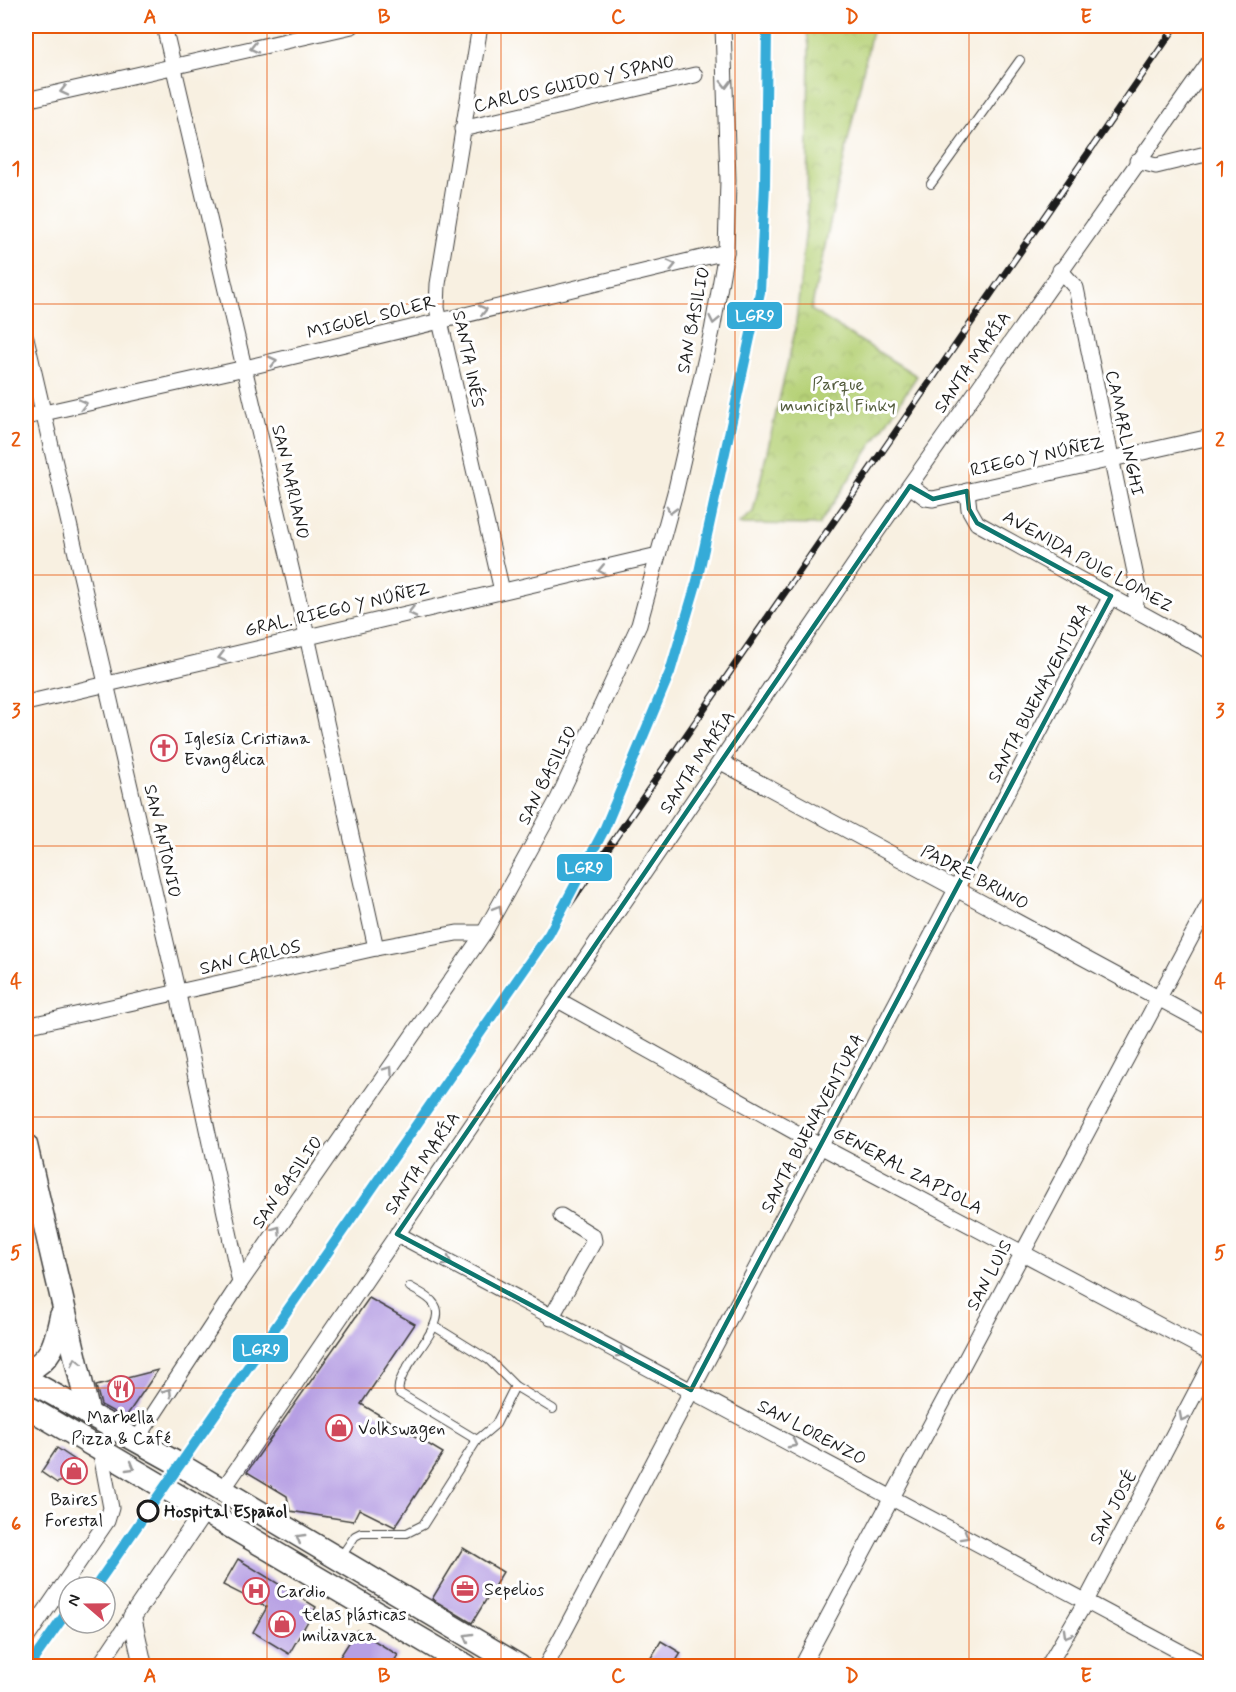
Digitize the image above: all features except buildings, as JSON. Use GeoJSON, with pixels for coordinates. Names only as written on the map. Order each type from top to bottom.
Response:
{"type":"FeatureCollection","features":[{"type":"Feature","properties":{"kind":"main road"},"geometry":{"type":"LineString","coordinates":[[26,1145],[62,1309],[89,1415]]}},
{"type":"Feature","properties":{"kind":"main road"},"geometry":{"type":"LineString","coordinates":[[26,1372],[38,1366],[51,1353],[62,1309]]}},
{"type":"Feature","properties":{"kind":"main road"},"geometry":{"type":"LineString","coordinates":[[26,1379],[182,1466],[338,1562],[519,1666]]}},
{"type":"Feature","properties":{"kind":"main road"},"geometry":{"type":"LineString","coordinates":[[26,1406],[466,1666]]}},
{"type":"Feature","properties":{"kind":"main road"},"geometry":{"type":"LineString","coordinates":[[167,1488],[182,1466]]}},
{"type":"Feature","properties":{"kind":"street","name":"SAN MARIANO"},"geometry":{"type":"LineString","coordinates":[[164,26],[307,636],[376,948]]}},
{"type":"Feature","properties":{"kind":"street"},"geometry":{"type":"LineString","coordinates":[[26,100],[352,26]]}},
{"type":"Feature","properties":{"kind":"street","name":"SANTA INÉS"},"geometry":{"type":"LineString","coordinates":[[480,26],[438,284],[440,320],[502,591]]}},
{"type":"Feature","properties":{"kind":"street","name":"SAN BASILIO"},"geometry":{"type":"LineString","coordinates":[[136,1441],[240,1283],[484,933],[524,863],[605,700],[639,625],[704,365],[726,252],[727,168],[723,26]]}},
{"type":"Feature","properties":{"kind":"street","name":"SANTA MARÍA"},"geometry":{"type":"LineString","coordinates":[[222,1491],[910,486],[1137,160],[1210,61]]}},
{"type":"Feature","properties":{"kind":"street","name":"CARLOS GUIDO Y SPANO"},"geometry":{"type":"LineString","coordinates":[[462,129],[694,75]]}},
{"type":"Feature","properties":{"kind":"street"},"geometry":{"type":"LineString","coordinates":[[1137,160],[1156,166],[1210,153]]}},
{"type":"Feature","properties":{"kind":"street","name":"MIGUEL SOLER"},"geometry":{"type":"LineString","coordinates":[[26,417],[245,368],[726,252]]}},
{"type":"Feature","properties":{"kind":"street","name":"CAMARLINGHI"},"geometry":{"type":"LineString","coordinates":[[1060,270],[1076,288],[1110,461],[1138,587],[1135,609]]}},
{"type":"Feature","properties":{"kind":"street","name":"SAN ANTONIO"},"geometry":{"type":"LineString","coordinates":[[26,338],[178,994],[240,1283]]}},
{"type":"Feature","properties":{"kind":"street","name":"RIEGO Y NÚÑEZ"},"geometry":{"type":"LineString","coordinates":[[910,486],[926,498],[933,499],[1210,437]]}},
{"type":"Feature","properties":{"kind":"street","name":"AVENIDA PUIG LOMEZ"},"geometry":{"type":"LineString","coordinates":[[967,491],[969,509],[977,523],[1210,651]]}},
{"type":"Feature","properties":{"kind":"street","name":"GRAL. RIEGO Y NÚÑEZ"},"geometry":{"type":"LineString","coordinates":[[26,703],[502,591],[632,564],[658,555]]}},
{"type":"Feature","properties":{"kind":"street","name":"SANTA BUENAVENTURA"},"geometry":{"type":"LineString","coordinates":[[546,1666],[1111,596]]}},
{"type":"Feature","properties":{"kind":"street","name":"PADRE BRUNO"},"geometry":{"type":"LineString","coordinates":[[721,762],[1210,1026]]}},
{"type":"Feature","properties":{"kind":"street","name":"SAN LUIS"},"geometry":{"type":"LineString","coordinates":[[802,1666],[1210,902]]}},
{"type":"Feature","properties":{"kind":"street","name":"SAN CARLOS"},"geometry":{"type":"LineString","coordinates":[[26,1026],[178,994],[376,948],[458,933],[484,933]]}},
{"type":"Feature","properties":{"kind":"street","name":"GENERAL ZAPIOLA"},"geometry":{"type":"LineString","coordinates":[[558,1000],[822,1147],[1210,1352]]}},
{"type":"Feature","properties":{"kind":"street"},"geometry":{"type":"LineString","coordinates":[[551,1318],[594,1241],[593,1236],[561,1216]]}},
{"type":"Feature","properties":{"kind":"street","name":"SAN LORENZO"},"geometry":{"type":"LineString","coordinates":[[397,1234],[1208,1666]]}},
{"type":"Feature","properties":{"kind":"street","name":"SAN JOSÉ"},"geometry":{"type":"LineString","coordinates":[[1048,1666],[1086,1601],[1210,1365]]}},
{"type":"Feature","properties":{"kind":"street"},"geometry":{"type":"LineString","coordinates":[[26,1639],[106,1521],[111,1508],[100,1449]]}},
{"type":"Feature","properties":{"kind":"street"},"geometry":{"type":"LineString","coordinates":[[99,1666],[204,1512]]}},
{"type":"Feature","properties":{"kind":"street"},"geometry":{"type":"LineString","coordinates":[[132,1617],[143,1666]]}},
{"type":"Feature","properties":{"kind":"lane"},"geometry":{"type":"LineString","coordinates":[[931,184],[1020,60]]}},
{"type":"Feature","properties":{"kind":"lane"},"geometry":{"type":"LineString","coordinates":[[410,1287],[436,1306],[437,1314],[434,1326],[398,1390],[404,1397],[477,1440]]}},
{"type":"Feature","properties":{"kind":"lane"},"geometry":{"type":"LineString","coordinates":[[434,1326],[489,1360],[515,1386],[553,1409]]}},
{"type":"Feature","properties":{"kind":"lane"},"geometry":{"type":"LineString","coordinates":[[338,1562],[346,1547],[361,1533],[407,1533],[423,1525],[477,1440],[496,1424],[515,1386]]}},
{"type":"Feature","properties":{"kind":"highlighted area"},"geometry":{"type":"Polygon","coordinates":[[[910,486],[933,499],[967,491],[969,509],[977,523],[1111,596],[691,1390],[397,1234],[910,486]]]}},
{"type":"Feature","properties":{"kind":"green space","name":"Parque municipal Finky"},"geometry":{"type":"Polygon","coordinates":[[[806,26],[873,26],[811,310],[917,376],[819,525],[738,524],[753,512],[795,331],[807,217],[809,46],[806,26]]]}},
{"type":"Feature","properties":{"kind":"railway"},"geometry":{"type":"LineString","coordinates":[[549,934],[1176,26]]}},
{"type":"Feature","properties":{"kind":"transit line","name":"LGR9"},"geometry":{"type":"LineString","coordinates":[[103,1575],[549,934],[604,830],[670,672],[697,581],[760,292],[765,184],[767,26]]}},
{"type":"Feature","properties":{"kind":"transit line","name":"LGR9"},"geometry":{"type":"LineString","coordinates":[[29,1666],[57,1626]]}},
{"type":"Feature","properties":{"kind":"place","name":"Iglesia Cristiana Evangélica"},"geometry":{"type":"Point","coordinates":[164,748]}},
{"type":"Feature","properties":{"kind":"place","name":"Marbella Pizza & Café"},"geometry":{"type":"Point","coordinates":[121,1389]}},
{"type":"Feature","properties":{"kind":"place","name":"Volkswagen"},"geometry":{"type":"Point","coordinates":[339,1428]}},
{"type":"Feature","properties":{"kind":"place","name":"Baires Forestal"},"geometry":{"type":"Point","coordinates":[74,1471]}},
{"type":"Feature","properties":{"kind":"place","name":"Hospital Español"},"geometry":{"type":"Point","coordinates":[148,1511]}},
{"type":"Feature","properties":{"kind":"place","name":"Sepelios"},"geometry":{"type":"Point","coordinates":[465,1589]}},
{"type":"Feature","properties":{"kind":"place","name":"Cardio"},"geometry":{"type":"Point","coordinates":[256,1591]}},
{"type":"Feature","properties":{"kind":"place","name":"telas plásticas miliavaca"},"geometry":{"type":"Point","coordinates":[282,1624]}}]}
